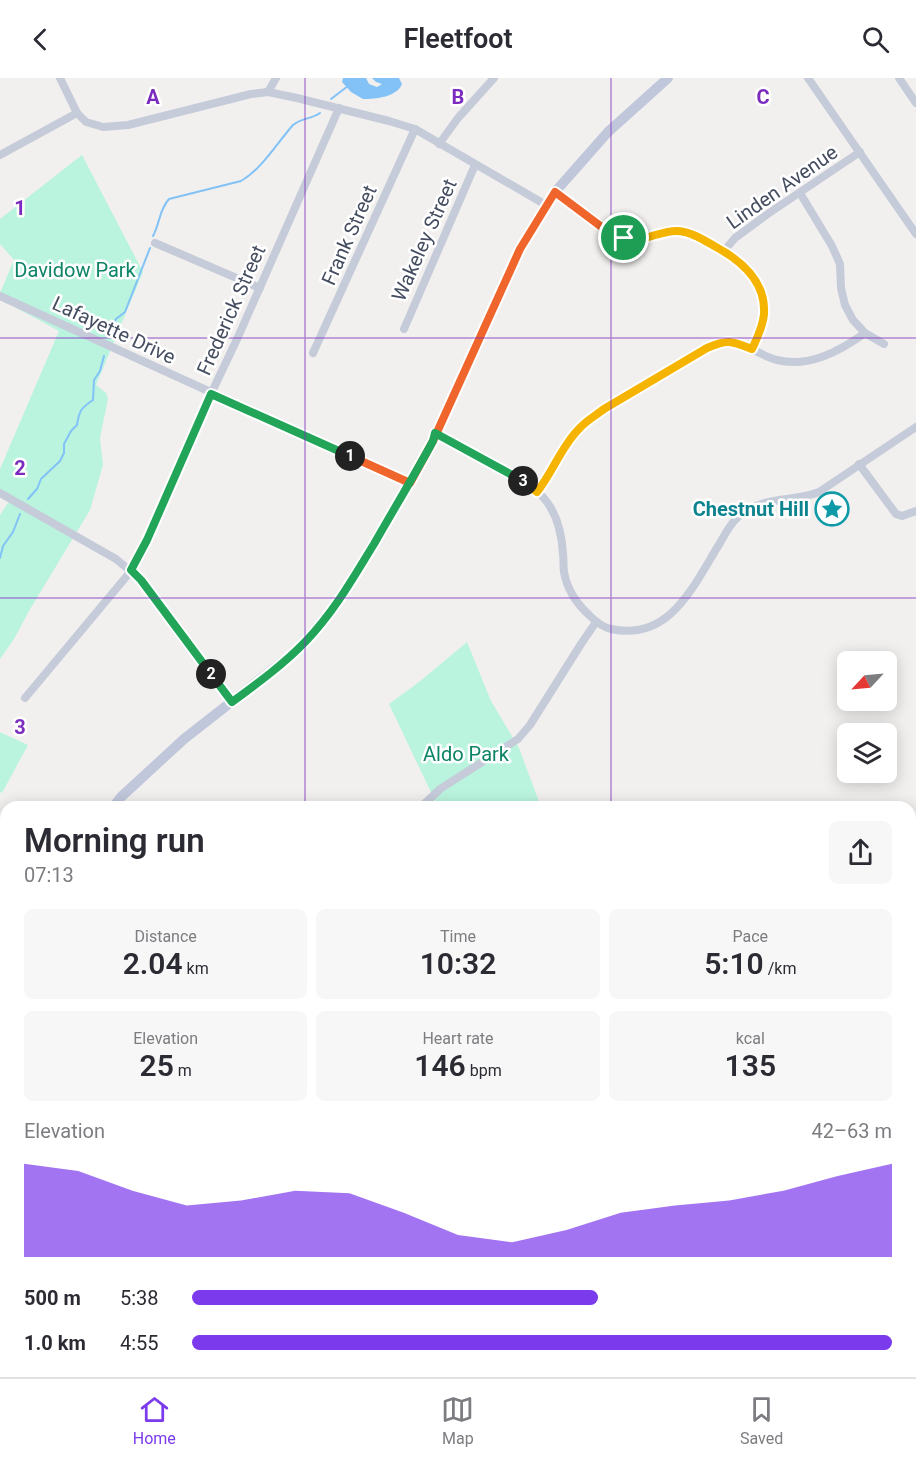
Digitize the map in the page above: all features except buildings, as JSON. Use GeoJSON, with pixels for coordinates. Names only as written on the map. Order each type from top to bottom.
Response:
{"type":"FeatureCollection","features":[{"type":"Feature","properties":{"kind":"street"},"geometry":{"type":"LineString","coordinates":[[60,78],[77,113],[86,122],[103,127],[128,125],[251,94],[268,92],[389,121],[415,129],[546,205]]}},
{"type":"Feature","properties":{"kind":"street"},"geometry":{"type":"LineString","coordinates":[[268,92],[276,78]]}},
{"type":"Feature","properties":{"kind":"street"},"geometry":{"type":"LineString","coordinates":[[440,144],[458,118],[494,78]]}},
{"type":"Feature","properties":{"kind":"street"},"geometry":{"type":"LineString","coordinates":[[118,801],[184,739],[295,652],[333,610],[433,441],[520,249],[546,205],[608,132],[668,78]]}},
{"type":"Feature","properties":{"kind":"street"},"geometry":{"type":"LineString","coordinates":[[808,78],[916,234]]}},
{"type":"Feature","properties":{"kind":"street"},"geometry":{"type":"LineString","coordinates":[[899,78],[916,103]]}},
{"type":"Feature","properties":{"kind":"street","name":"Frederick Street"},"geometry":{"type":"LineString","coordinates":[[25,698],[131,570],[147,540],[339,108]]}},
{"type":"Feature","properties":{"kind":"street"},"geometry":{"type":"LineString","coordinates":[[0,155],[77,113]]}},
{"type":"Feature","properties":{"kind":"street","name":"Frank Street"},"geometry":{"type":"LineString","coordinates":[[313,353],[415,129]]}},
{"type":"Feature","properties":{"kind":"street","name":"Linden Avenue"},"geometry":{"type":"LineString","coordinates":[[724,252],[735,238],[860,152]]}},
{"type":"Feature","properties":{"kind":"street","name":"Wakeley Street"},"geometry":{"type":"LineString","coordinates":[[404,328],[476,165]]}},
{"type":"Feature","properties":{"kind":"street"},"geometry":{"type":"LineString","coordinates":[[555,192],[611,234],[639,239],[679,231],[694,235],[747,268],[758,284],[764,314],[761,329],[752,349]]}},
{"type":"Feature","properties":{"kind":"street"},"geometry":{"type":"LineString","coordinates":[[800,193],[832,246],[840,264],[841,288],[845,305],[853,320],[865,333],[884,344]]}},
{"type":"Feature","properties":{"kind":"street"},"geometry":{"type":"LineString","coordinates":[[155,243],[260,288]]}},
{"type":"Feature","properties":{"kind":"street","name":"Lafayette Drive"},"geometry":{"type":"LineString","coordinates":[[0,296],[410,483]]}},
{"type":"Feature","properties":{"kind":"street"},"geometry":{"type":"LineString","coordinates":[[537,492],[577,431],[604,409],[707,348],[721,342],[731,341],[778,360],[794,362],[812,360],[831,354],[865,333]]}},
{"type":"Feature","properties":{"kind":"street"},"geometry":{"type":"LineString","coordinates":[[435,433],[522,480],[537,492],[547,502],[561,534],[564,573],[574,599],[596,622],[609,628],[633,630],[652,627],[675,611],[737,517],[749,509],[774,500],[808,496],[819,492],[916,427]]}},
{"type":"Feature","properties":{"kind":"street"},"geometry":{"type":"LineString","coordinates":[[860,464],[896,514],[902,516],[916,511]]}},
{"type":"Feature","properties":{"kind":"street"},"geometry":{"type":"LineString","coordinates":[[0,493],[116,559],[131,570],[141,580],[232,702]]}},
{"type":"Feature","properties":{"kind":"street"},"geometry":{"type":"LineString","coordinates":[[427,801],[440,789],[518,739],[530,726],[596,622]]}},
{"type":"Feature","properties":{"kind":"green space","name":"Davidow Park"},"geometry":{"type":"Polygon","coordinates":[[[82,155],[143,272],[96,385],[106,393],[108,399],[100,438],[103,465],[90,510],[0,659],[0,515],[12,497],[0,489],[0,469],[59,331],[0,299],[0,293],[14,260],[0,244],[0,219],[82,155]]]}},
{"type":"Feature","properties":{"kind":"green space","name":"Aldo Park"},"geometry":{"type":"Polygon","coordinates":[[[467,642],[491,701],[519,748],[539,801],[435,801],[389,704],[467,642]]]}},
{"type":"Feature","properties":{"kind":"green space"},"geometry":{"type":"Polygon","coordinates":[[[0,732],[28,745],[2,793],[0,792],[0,732]]]}},
{"type":"Feature","properties":{"kind":"water"},"geometry":{"type":"Polygon","coordinates":[[[343,78],[366,78],[369,84],[377,87],[382,84],[372,78],[399,78],[402,84],[396,92],[391,94],[380,98],[363,99],[351,92],[342,82],[343,78]]]}},
{"type":"Feature","properties":{"kind":"waterway"},"geometry":{"type":"LineString","coordinates":[[331,99],[348,86]]}},
{"type":"Feature","properties":{"kind":"waterway"},"geometry":{"type":"LineString","coordinates":[[153,236],[163,208],[169,199],[241,181],[262,163],[293,125],[320,113]]}},
{"type":"Feature","properties":{"kind":"waterway"},"geometry":{"type":"LineString","coordinates":[[108,336],[116,319],[125,312],[150,248]]}},
{"type":"Feature","properties":{"kind":"waterway"},"geometry":{"type":"LineString","coordinates":[[28,499],[37,489],[41,479],[60,461],[64,453],[64,444],[77,425],[81,410],[93,400],[94,380],[100,371],[104,356]]}},
{"type":"Feature","properties":{"kind":"waterway"},"geometry":{"type":"LineString","coordinates":[[0,558],[3,546],[13,532],[20,514]]}},
{"type":"Feature","properties":{"kind":"place","name":"Chestnut Hill"},"geometry":{"type":"Point","coordinates":[832,509]}},
{"type":"Feature","properties":{"kind":"route"},"geometry":{"type":"LineString","coordinates":[[624,238],[611,234],[555,192],[520,249],[435,433],[433,441],[410,483],[211,394],[147,540],[131,570],[141,580],[232,702],[295,652],[333,610],[410,483],[435,433],[522,480],[537,492],[577,431],[604,409],[721,342],[731,341],[752,349],[761,329],[764,314],[758,284],[747,268],[694,235],[679,231],[639,239],[624,238]]}}]}
